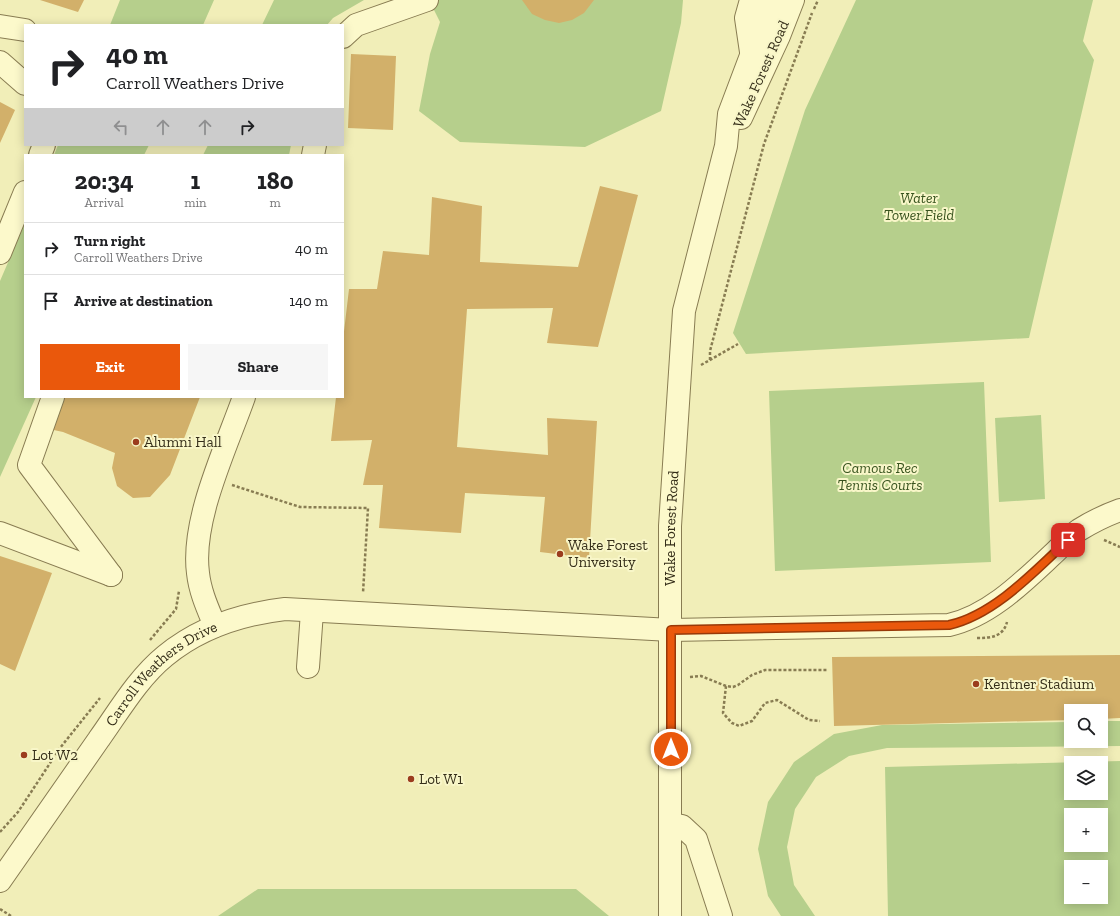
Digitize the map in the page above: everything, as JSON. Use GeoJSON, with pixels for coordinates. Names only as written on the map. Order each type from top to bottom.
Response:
{"type":"FeatureCollection","features":[{"type":"Feature","properties":{"kind":"street"},"geometry":{"type":"LineString","coordinates":[[344,36],[356,25],[427,0]]}},
{"type":"Feature","properties":{"kind":"street","name":"Wake Forest Road"},"geometry":{"type":"LineString","coordinates":[[751,0],[746,18],[751,53]]}},
{"type":"Feature","properties":{"kind":"street","name":"Wake Forest Road"},"geometry":{"type":"LineString","coordinates":[[670,916],[670,526],[684,311],[726,146],[729,114],[772,0]]}},
{"type":"Feature","properties":{"kind":"street","name":"Wake Forest Road"},"geometry":{"type":"LineString","coordinates":[[726,146],[736,130],[779,36],[793,0]]}},
{"type":"Feature","properties":{"kind":"street"},"geometry":{"type":"LineString","coordinates":[[0,26],[24,30]]}},
{"type":"Feature","properties":{"kind":"street"},"geometry":{"type":"LineString","coordinates":[[0,62],[24,83]]}},
{"type":"Feature","properties":{"kind":"street"},"geometry":{"type":"LineString","coordinates":[[0,253],[24,194]]}},
{"type":"Feature","properties":{"kind":"street"},"geometry":{"type":"LineString","coordinates":[[0,533],[111,575],[29,465],[53,398]]}},
{"type":"Feature","properties":{"kind":"street","name":"Carroll Weathers Drive"},"geometry":{"type":"LineString","coordinates":[[0,881],[147,673],[165,656],[215,626],[204,599],[198,573],[197,550],[200,526],[206,501],[244,398]]}},
{"type":"Feature","properties":{"kind":"street"},"geometry":{"type":"LineString","coordinates":[[215,626],[261,612],[285,609],[312,612],[671,630],[949,625],[960,623],[984,610],[1010,591],[1078,531],[1094,521],[1120,510]]}},
{"type":"Feature","properties":{"kind":"street"},"geometry":{"type":"LineString","coordinates":[[308,667],[312,612]]}},
{"type":"Feature","properties":{"kind":"street"},"geometry":{"type":"LineString","coordinates":[[671,824],[682,826],[696,839],[721,916]]}},
{"type":"Feature","properties":{"kind":"path"},"geometry":{"type":"LineString","coordinates":[[710,360],[710,351],[764,144],[818,0]]}},
{"type":"Feature","properties":{"kind":"path"},"geometry":{"type":"LineString","coordinates":[[228,484],[300,507],[368,508],[363,596]]}},
{"type":"Feature","properties":{"kind":"path"},"geometry":{"type":"LineString","coordinates":[[146,644],[176,609],[180,586]]}},
{"type":"Feature","properties":{"kind":"path"},"geometry":{"type":"LineString","coordinates":[[686,677],[701,676],[726,686],[733,687],[752,675],[765,670],[828,670]]}},
{"type":"Feature","properties":{"kind":"path"},"geometry":{"type":"LineString","coordinates":[[726,686],[723,713],[732,723],[739,726],[752,721],[765,703],[777,700],[809,720],[820,720]]}},
{"type":"Feature","properties":{"kind":"path"},"geometry":{"type":"LineString","coordinates":[[0,832],[18,812],[60,748],[105,692]]}},
{"type":"Feature","properties":{"kind":"path"},"geometry":{"type":"LineString","coordinates":[[0,909],[11,916]]}},
{"type":"Feature","properties":{"kind":"green space"},"geometry":{"type":"Polygon","coordinates":[[[120,0],[214,0],[203,24],[110,24],[120,0]]]}},
{"type":"Feature","properties":{"kind":"green space"},"geometry":{"type":"Polygon","coordinates":[[[274,0],[364,0],[333,18],[328,24],[262,24],[274,0]]]}},
{"type":"Feature","properties":{"kind":"green space"},"geometry":{"type":"Polygon","coordinates":[[[429,0],[683,0],[681,23],[661,111],[585,147],[460,142],[419,111],[430,54],[440,22],[429,0]]]}},
{"type":"Feature","properties":{"kind":"green space","name":"Water Tower Field"},"geometry":{"type":"Polygon","coordinates":[[[856,0],[1093,0],[1083,41],[1094,60],[1029,338],[746,354],[733,333],[805,110],[856,0]]]}},
{"type":"Feature","properties":{"kind":"green space"},"geometry":{"type":"Polygon","coordinates":[[[58,146],[148,146],[144,154],[54,154],[58,146]]]}},
{"type":"Feature","properties":{"kind":"green space"},"geometry":{"type":"Polygon","coordinates":[[[208,146],[291,146],[289,154],[204,154],[208,146]]]}},
{"type":"Feature","properties":{"kind":"green space"},"geometry":{"type":"Polygon","coordinates":[[[24,225],[24,398],[36,398],[0,477],[0,281],[24,225]]]}},
{"type":"Feature","properties":{"kind":"green space","name":"Camous Rec Tennis Courts"},"geometry":{"type":"Polygon","coordinates":[[[984,382],[991,562],[775,571],[769,391],[984,382]]]}},
{"type":"Feature","properties":{"kind":"green space"},"geometry":{"type":"Polygon","coordinates":[[[1041,415],[1045,499],[999,502],[995,418],[1041,415]]]}},
{"type":"Feature","properties":{"kind":"green space"},"geometry":{"type":"Polygon","coordinates":[[[1108,721],[1120,721],[1120,746],[1108,746],[1108,721]]]}},
{"type":"Feature","properties":{"kind":"green space"},"geometry":{"type":"Polygon","coordinates":[[[1064,722],[1064,746],[887,748],[849,756],[816,777],[795,809],[787,847],[794,885],[815,916],[781,916],[768,896],[758,849],[768,802],[794,762],[834,734],[882,725],[1064,722]]]}},
{"type":"Feature","properties":{"kind":"green space"},"geometry":{"type":"Polygon","coordinates":[[[1108,761],[1120,761],[1120,916],[888,916],[885,767],[1064,762],[1064,800],[1108,800],[1108,761]]]}},
{"type":"Feature","properties":{"kind":"green space"},"geometry":{"type":"Polygon","coordinates":[[[258,889],[576,889],[609,916],[218,916],[258,889]]]}},
{"type":"Feature","properties":{"kind":"building"},"geometry":{"type":"Polygon","coordinates":[[[40,0],[84,0],[78,12],[40,0]]]}},
{"type":"Feature","properties":{"kind":"building"},"geometry":{"type":"Polygon","coordinates":[[[522,0],[594,0],[584,13],[572,20],[559,23],[545,20],[532,14],[522,0]]]}},
{"type":"Feature","properties":{"kind":"building"},"geometry":{"type":"Polygon","coordinates":[[[351,54],[396,56],[393,130],[348,128],[351,54]]]}},
{"type":"Feature","properties":{"kind":"building"},"geometry":{"type":"Polygon","coordinates":[[[0,102],[15,110],[0,143],[0,102]]]}},
{"type":"Feature","properties":{"kind":"building"},"geometry":{"type":"Polygon","coordinates":[[[600,186],[638,195],[598,347],[547,343],[553,308],[467,309],[457,447],[548,455],[547,418],[597,421],[589,558],[540,552],[545,497],[465,493],[461,533],[379,528],[383,485],[363,485],[372,440],[331,441],[336,398],[344,398],[344,332],[349,289],[377,289],[383,251],[429,255],[432,197],[482,206],[480,262],[578,267],[600,186]]]}},
{"type":"Feature","properties":{"kind":"building","name":"Alumni Hall"},"geometry":{"type":"Polygon","coordinates":[[[61,398],[200,398],[170,475],[150,497],[133,498],[117,486],[112,468],[115,453],[63,432],[49,429],[61,398]]]}},
{"type":"Feature","properties":{"kind":"building"},"geometry":{"type":"Polygon","coordinates":[[[0,556],[52,573],[15,671],[0,664],[0,556]]]}},
{"type":"Feature","properties":{"kind":"building","name":"Kentner Stadium"},"geometry":{"type":"Polygon","coordinates":[[[1120,655],[1120,718],[1108,719],[1108,704],[1064,704],[1064,720],[834,726],[832,657],[1120,655]]]}},
{"type":"Feature","properties":{"kind":"place","name":"Alumni Hall"},"geometry":{"type":"Point","coordinates":[136,442]}},
{"type":"Feature","properties":{"kind":"place","name":"Wake Forest University"},"geometry":{"type":"Point","coordinates":[560,554]}},
{"type":"Feature","properties":{"kind":"place","name":"Kentner Stadium"},"geometry":{"type":"Point","coordinates":[976,684]}},
{"type":"Feature","properties":{"kind":"place","name":"Lot W2"},"geometry":{"type":"Point","coordinates":[24,755]}},
{"type":"Feature","properties":{"kind":"place","name":"Lot W1"},"geometry":{"type":"Point","coordinates":[411,779]}},
{"type":"Feature","properties":{"kind":"route"},"geometry":{"type":"LineString","coordinates":[[671,749],[671,630],[949,625],[960,623],[970,619],[998,601],[1022,582],[1068,540]]}}]}
